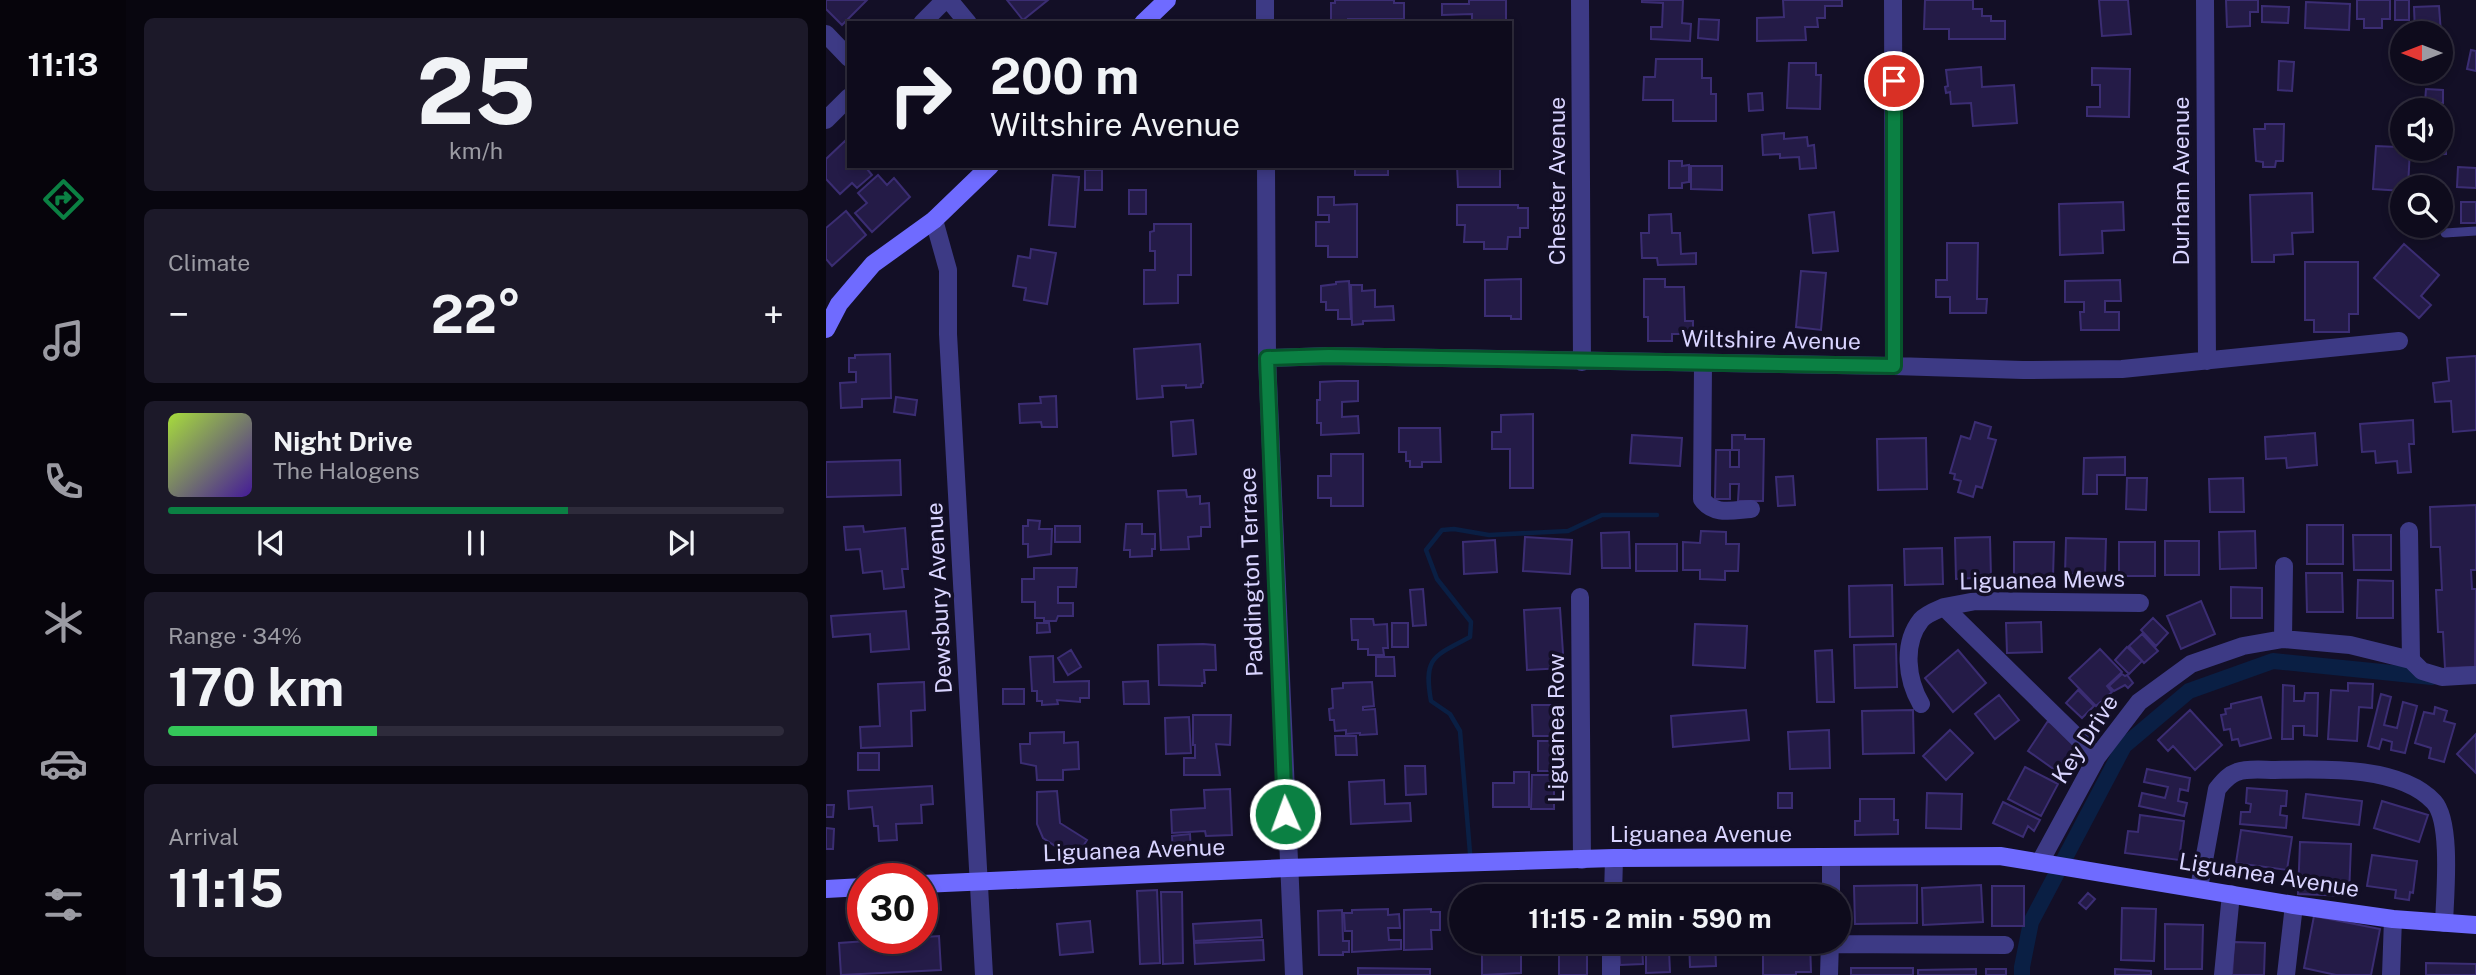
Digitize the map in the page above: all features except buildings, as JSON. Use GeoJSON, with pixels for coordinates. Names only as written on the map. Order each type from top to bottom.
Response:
{"type":"FeatureCollection","features":[{"type":"Feature","properties":{"kind":"main road"},"geometry":{"type":"LineString","coordinates":[[1145,21],[1167,0]]}},
{"type":"Feature","properties":{"kind":"main road"},"geometry":{"type":"LineString","coordinates":[[826,329],[839,304],[873,264],[934,220],[988,168]]}},
{"type":"Feature","properties":{"kind":"main road","name":"Liguanea Avenue"},"geometry":{"type":"LineString","coordinates":[[938,883],[1287,868],[1614,858],[2000,856],[2294,905],[2393,919],[2476,925]]}},
{"type":"Feature","properties":{"kind":"main road"},"geometry":{"type":"LineString","coordinates":[[826,889],[847,888]]}},
{"type":"Feature","properties":{"kind":"street"},"geometry":{"type":"LineString","coordinates":[[924,21],[947,0],[966,21]]}},
{"type":"Feature","properties":{"kind":"street"},"geometry":{"type":"LineString","coordinates":[[1265,0],[1265,21]]}},
{"type":"Feature","properties":{"kind":"street","name":"Chester Avenue"},"geometry":{"type":"LineString","coordinates":[[1580,0],[1582,362]]}},
{"type":"Feature","properties":{"kind":"street"},"geometry":{"type":"LineString","coordinates":[[1894,0],[1894,366]]}},
{"type":"Feature","properties":{"kind":"street","name":"Durham Avenue"},"geometry":{"type":"LineString","coordinates":[[2205,0],[2207,361]]}},
{"type":"Feature","properties":{"kind":"street"},"geometry":{"type":"LineString","coordinates":[[826,34],[847,56]]}},
{"type":"Feature","properties":{"kind":"street"},"geometry":{"type":"LineString","coordinates":[[826,120],[847,99]]}},
{"type":"Feature","properties":{"kind":"street","name":"Paddington Terrace"},"geometry":{"type":"LineString","coordinates":[[1266,168],[1267,358],[1287,868],[1294,975]]}},
{"type":"Feature","properties":{"kind":"street","name":"Dewsbury Avenue"},"geometry":{"type":"LineString","coordinates":[[934,220],[948,270],[948,334],[984,975]]}},
{"type":"Feature","properties":{"kind":"street","name":"Wiltshire Avenue"},"geometry":{"type":"LineString","coordinates":[[1267,358],[1329,356],[2023,370],[2122,369],[2399,341]]}},
{"type":"Feature","properties":{"kind":"street"},"geometry":{"type":"LineString","coordinates":[[1703,364],[1702,499],[1707,507],[1716,511],[1751,509]]}},
{"type":"Feature","properties":{"kind":"street"},"geometry":{"type":"LineString","coordinates":[[2409,531],[2411,660]]}},
{"type":"Feature","properties":{"kind":"street"},"geometry":{"type":"LineString","coordinates":[[2283,639],[2284,566]]}},
{"type":"Feature","properties":{"kind":"street","name":"Liguanea Row"},"geometry":{"type":"LineString","coordinates":[[1580,597],[1582,860]]}},
{"type":"Feature","properties":{"kind":"street","name":"Liguanea Mews"},"geometry":{"type":"LineString","coordinates":[[1921,704],[1912,689],[1909,667],[1911,640],[1922,619],[1944,607],[1976,601],[2140,603]]}},
{"type":"Feature","properties":{"kind":"street","name":"Liguanea Mews"},"geometry":{"type":"LineString","coordinates":[[1944,607],[2097,757]]}},
{"type":"Feature","properties":{"kind":"street","name":"Key Drive"},"geometry":{"type":"LineString","coordinates":[[2043,862],[2097,757],[2138,702],[2191,664],[2244,646],[2283,639],[2350,645],[2411,660],[2422,671],[2442,677],[2476,675]]}},
{"type":"Feature","properties":{"kind":"street"},"geometry":{"type":"LineString","coordinates":[[2199,888],[2217,789],[2226,778],[2238,771],[2317,769],[2372,774],[2415,787],[2435,803],[2442,815],[2445,832],[2444,923]]}},
{"type":"Feature","properties":{"kind":"street"},"geometry":{"type":"LineString","coordinates":[[1613,884],[1614,858]]}},
{"type":"Feature","properties":{"kind":"street"},"geometry":{"type":"LineString","coordinates":[[1831,858],[1831,884]]}},
{"type":"Feature","properties":{"kind":"street"},"geometry":{"type":"LineString","coordinates":[[2223,975],[2231,894]]}},
{"type":"Feature","properties":{"kind":"street"},"geometry":{"type":"LineString","coordinates":[[2286,975],[2294,905]]}},
{"type":"Feature","properties":{"kind":"street"},"geometry":{"type":"LineString","coordinates":[[2390,975],[2393,919]]}},
{"type":"Feature","properties":{"kind":"street"},"geometry":{"type":"LineString","coordinates":[[1851,943],[2005,945]]}},
{"type":"Feature","properties":{"kind":"street"},"geometry":{"type":"LineString","coordinates":[[1611,954],[1611,975]]}},
{"type":"Feature","properties":{"kind":"street"},"geometry":{"type":"LineString","coordinates":[[1829,975],[1830,954]]}},
{"type":"Feature","properties":{"kind":"lane"},"geometry":{"type":"LineString","coordinates":[[2453,232],[2476,231]]}},
{"type":"Feature","properties":{"kind":"waterway"},"geometry":{"type":"LineString","coordinates":[[1470,853],[1460,731],[1450,714],[1431,701],[1429,675],[1430,666],[1440,654],[1470,637],[1471,622],[1437,579],[1426,550],[1442,530],[1454,529],[1489,535],[1568,531],[1602,515],[1657,515]]}},
{"type":"Feature","properties":{"kind":"waterway"},"geometry":{"type":"LineString","coordinates":[[2022,975],[2031,922],[2124,746],[2189,691],[2273,661],[2432,677]]}},
{"type":"Feature","properties":{"kind":"route"},"geometry":{"type":"LineString","coordinates":[[1285,814],[1267,358],[1329,356],[1894,366],[1894,81]]}}]}
